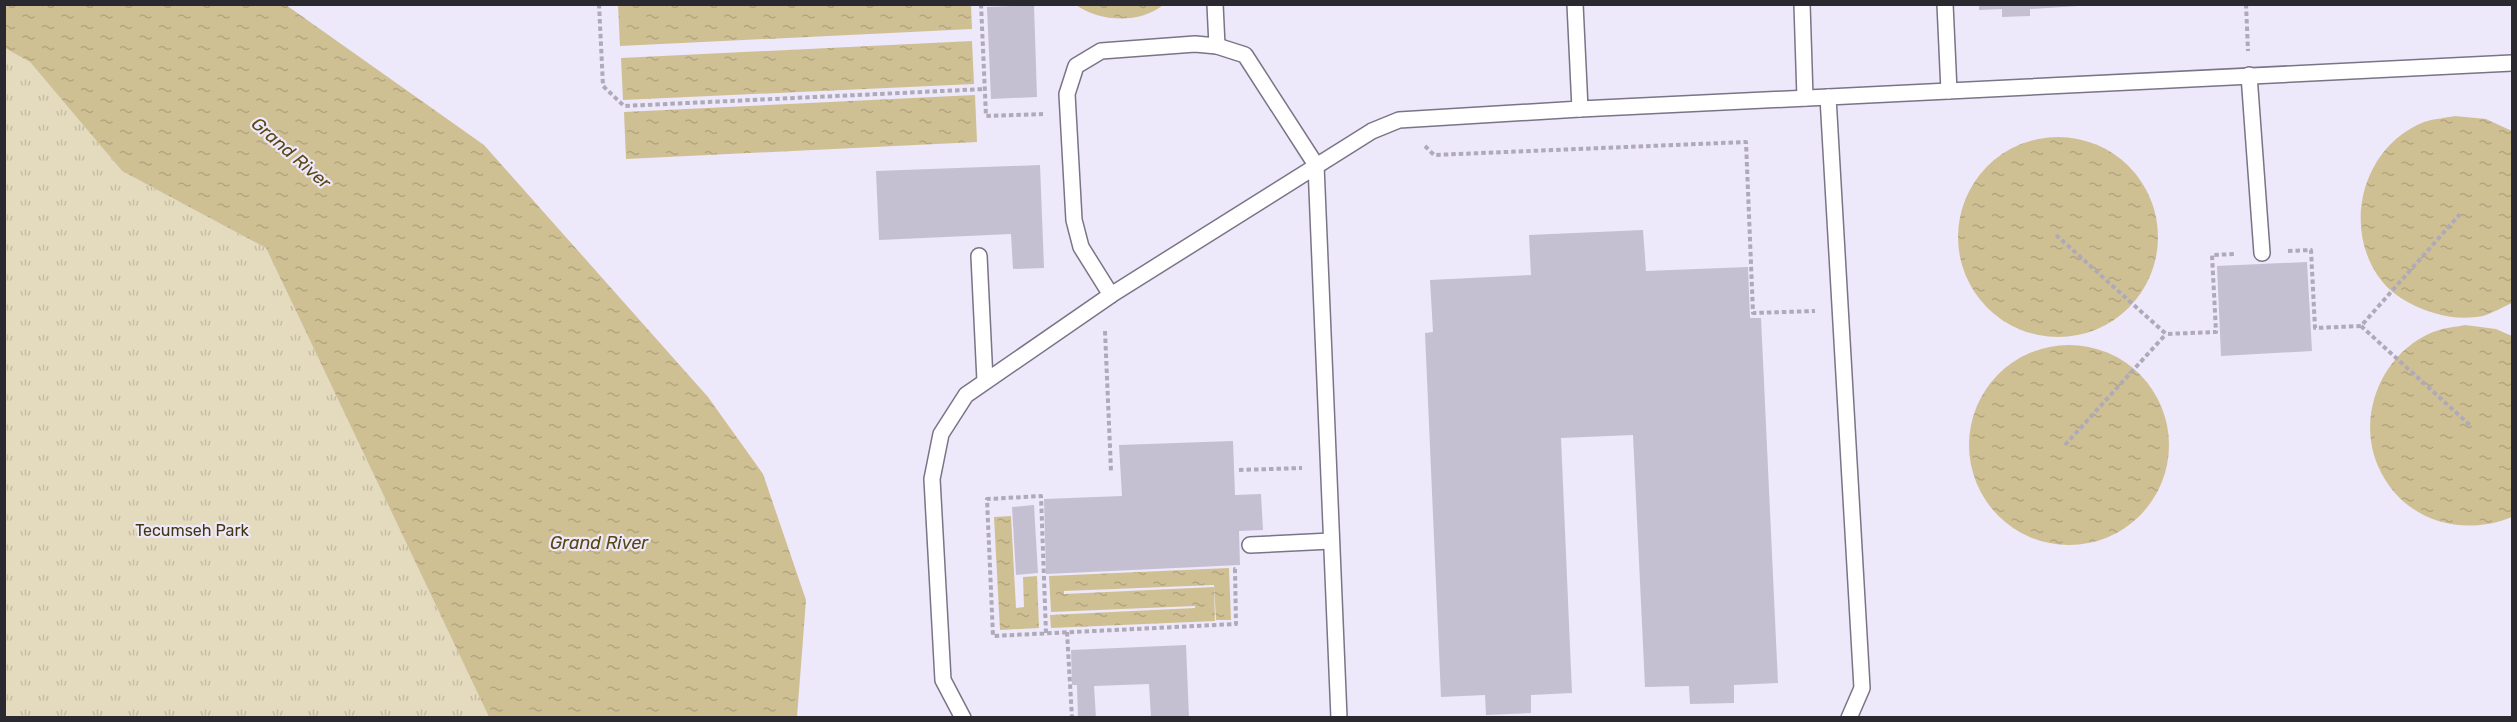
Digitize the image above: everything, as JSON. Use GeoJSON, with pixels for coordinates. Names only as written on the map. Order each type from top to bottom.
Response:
{"type":"FeatureCollection","features":[{"type":"Feature","properties":{"kind":"lane"},"geometry":{"type":"LineString","coordinates":[[1215,4],[1217,46]]}},
{"type":"Feature","properties":{"kind":"lane"},"geometry":{"type":"LineString","coordinates":[[1575,4],[1580,109]]}},
{"type":"Feature","properties":{"kind":"lane"},"geometry":{"type":"LineString","coordinates":[[1802,4],[1805,98]]}},
{"type":"Feature","properties":{"kind":"lane"},"geometry":{"type":"LineString","coordinates":[[1945,4],[1949,91]]}},
{"type":"Feature","properties":{"kind":"lane"},"geometry":{"type":"LineString","coordinates":[[1108,297],[1081,247],[1074,220],[1067,94],[1076,66],[1101,51],[1195,44],[1217,46],[1245,55],[1316,165],[1339,717]]}},
{"type":"Feature","properties":{"kind":"lane"},"geometry":{"type":"LineString","coordinates":[[2491,63],[2512,70]]}},
{"type":"Feature","properties":{"kind":"lane"},"geometry":{"type":"LineString","coordinates":[[963,717],[943,680],[932,479],[941,434],[966,395],[1108,297],[1372,131],[1399,120],[1580,109],[2512,63]]}},
{"type":"Feature","properties":{"kind":"lane"},"geometry":{"type":"LineString","coordinates":[[2249,75],[2262,253]]}},
{"type":"Feature","properties":{"kind":"lane"},"geometry":{"type":"LineString","coordinates":[[1828,97],[1862,688],[1849,717]]}},
{"type":"Feature","properties":{"kind":"lane"},"geometry":{"type":"LineString","coordinates":[[979,256],[985,381]]}},
{"type":"Feature","properties":{"kind":"lane"},"geometry":{"type":"LineString","coordinates":[[1250,545],[1331,541]]}},
{"type":"Feature","properties":{"kind":"path"},"geometry":{"type":"LineString","coordinates":[[598,4],[603,86],[624,106],[985,89]]}},
{"type":"Feature","properties":{"kind":"path"},"geometry":{"type":"LineString","coordinates":[[981,4],[986,116],[1068,112]]}},
{"type":"Feature","properties":{"kind":"path"},"geometry":{"type":"LineString","coordinates":[[2246,4],[2249,75]]}},
{"type":"Feature","properties":{"kind":"path"},"geometry":{"type":"LineString","coordinates":[[1399,120],[1434,155],[1746,142],[1753,313],[1840,310]]}},
{"type":"Feature","properties":{"kind":"path"},"geometry":{"type":"LineString","coordinates":[[2361,326],[2460,214]]}},
{"type":"Feature","properties":{"kind":"path"},"geometry":{"type":"LineString","coordinates":[[2056,235],[2166,334],[2216,332],[2212,255],[2311,250],[2315,328],[2361,326],[2472,427]]}},
{"type":"Feature","properties":{"kind":"path"},"geometry":{"type":"LineString","coordinates":[[1108,297],[1111,471]]}},
{"type":"Feature","properties":{"kind":"path"},"geometry":{"type":"LineString","coordinates":[[2065,445],[2166,334]]}},
{"type":"Feature","properties":{"kind":"path"},"geometry":{"type":"LineString","coordinates":[[1239,470],[1329,467]]}},
{"type":"Feature","properties":{"kind":"path"},"geometry":{"type":"LineString","coordinates":[[1046,633],[1041,496],[987,499],[993,636],[1236,624],[1235,569],[1252,567],[1250,545]]}},
{"type":"Feature","properties":{"kind":"path"},"geometry":{"type":"LineString","coordinates":[[1067,632],[1072,717]]}},
{"type":"Feature","properties":{"kind":"green space","name":"Tecumseh Park"},"geometry":{"type":"Polygon","coordinates":[[[4,45],[30,62],[122,171],[266,248],[489,717],[5,717],[4,45]]]}},
{"type":"Feature","properties":{"kind":"water","name":"Grand River"},"geometry":{"type":"Polygon","coordinates":[[[5,4],[286,5],[484,145],[708,397],[763,474],[806,600],[797,717],[489,717],[266,248],[122,171],[30,62],[5,48],[5,4]]]}},
{"type":"Feature","properties":{"kind":"water"},"geometry":{"type":"Polygon","coordinates":[[[618,5],[971,5],[972,29],[620,46],[618,5]]]}},
{"type":"Feature","properties":{"kind":"water"},"geometry":{"type":"Polygon","coordinates":[[[1076,5],[1163,5],[1143,15],[1120,18],[1096,15],[1076,5]]]}},
{"type":"Feature","properties":{"kind":"water"},"geometry":{"type":"Polygon","coordinates":[[[972,41],[974,84],[623,100],[621,58],[972,41]]]}},
{"type":"Feature","properties":{"kind":"water"},"geometry":{"type":"Polygon","coordinates":[[[975,95],[977,142],[626,159],[624,112],[975,95]]]}},
{"type":"Feature","properties":{"kind":"water"},"geometry":{"type":"Polygon","coordinates":[[[2455,116],[2486,119],[2512,131],[2512,303],[2483,316],[2464,318],[2434,313],[2408,302],[2391,291],[2372,265],[2363,243],[2361,219],[2363,195],[2371,172],[2384,151],[2402,134],[2424,122],[2455,116]]]}},
{"type":"Feature","properties":{"kind":"water"},"geometry":{"type":"Polygon","coordinates":[[[2048,137],[2068,137],[2087,141],[2105,149],[2129,166],[2141,181],[2154,208],[2158,237],[2154,266],[2141,293],[2129,308],[2114,320],[2087,333],[2068,337],[2048,337],[2029,333],[2011,325],[1994,314],[1981,301],[1962,266],[1958,247],[1958,227],[1962,208],[1970,190],[1981,173],[1994,160],[2029,141],[2048,137]]]}},
{"type":"Feature","properties":{"kind":"water"},"geometry":{"type":"Polygon","coordinates":[[[2465,325],[2496,329],[2512,336],[2512,517],[2493,523],[2473,525],[2435,520],[2401,500],[2388,485],[2378,466],[2372,446],[2370,426],[2372,407],[2378,388],[2387,370],[2400,355],[2415,342],[2433,332],[2465,325]]]}},
{"type":"Feature","properties":{"kind":"water"},"geometry":{"type":"Polygon","coordinates":[[[2059,345],[2079,345],[2107,352],[2140,374],[2162,407],[2169,435],[2169,455],[2162,483],[2140,516],[2107,538],[2079,545],[2059,545],[2031,538],[2013,528],[1992,509],[1973,474],[1969,455],[1969,435],[1976,407],[1986,389],[2005,368],[2040,349],[2059,345]]]}},
{"type":"Feature","properties":{"kind":"water"},"geometry":{"type":"Polygon","coordinates":[[[1011,516],[1016,608],[1024,607],[1023,577],[1037,576],[1039,628],[1000,630],[994,517],[1011,516]]]}},
{"type":"Feature","properties":{"kind":"water"},"geometry":{"type":"Polygon","coordinates":[[[1229,568],[1231,620],[1216,620],[1214,585],[1064,591],[1064,594],[1214,587],[1215,621],[1051,628],[1050,615],[1195,608],[1195,606],[1051,612],[1049,576],[1229,568]]]}},
{"type":"Feature","properties":{"kind":"building"},"geometry":{"type":"Polygon","coordinates":[[[1979,4],[2078,4],[2078,6],[2030,9],[2030,16],[2002,17],[2002,9],[1979,10],[1979,4]]]}},
{"type":"Feature","properties":{"kind":"building"},"geometry":{"type":"Polygon","coordinates":[[[1034,5],[1037,97],[991,99],[987,7],[1034,5]]]}},
{"type":"Feature","properties":{"kind":"building"},"geometry":{"type":"Polygon","coordinates":[[[1040,165],[1044,268],[1013,269],[1011,234],[879,240],[876,171],[1040,165]]]}},
{"type":"Feature","properties":{"kind":"building"},"geometry":{"type":"Polygon","coordinates":[[[1643,230],[1646,271],[1748,267],[1750,318],[1761,318],[1778,683],[1734,685],[1734,703],[1690,704],[1689,686],[1645,687],[1633,435],[1561,438],[1572,693],[1531,695],[1531,713],[1486,715],[1485,695],[1441,697],[1425,333],[1433,332],[1430,280],[1531,275],[1529,235],[1643,230]]]}},
{"type":"Feature","properties":{"kind":"building"},"geometry":{"type":"Polygon","coordinates":[[[2307,262],[2312,351],[2221,356],[2217,266],[2307,262]]]}},
{"type":"Feature","properties":{"kind":"building"},"geometry":{"type":"Polygon","coordinates":[[[1233,441],[1235,495],[1261,494],[1263,530],[1239,531],[1240,565],[1046,574],[1044,499],[1122,496],[1119,445],[1233,441]]]}},
{"type":"Feature","properties":{"kind":"building"},"geometry":{"type":"Polygon","coordinates":[[[1034,505],[1038,573],[1016,575],[1012,507],[1034,505]]]}},
{"type":"Feature","properties":{"kind":"building"},"geometry":{"type":"Polygon","coordinates":[[[1186,645],[1189,718],[1151,718],[1149,684],[1094,686],[1096,718],[1078,718],[1077,685],[1072,685],[1071,650],[1186,645]]]}}]}
